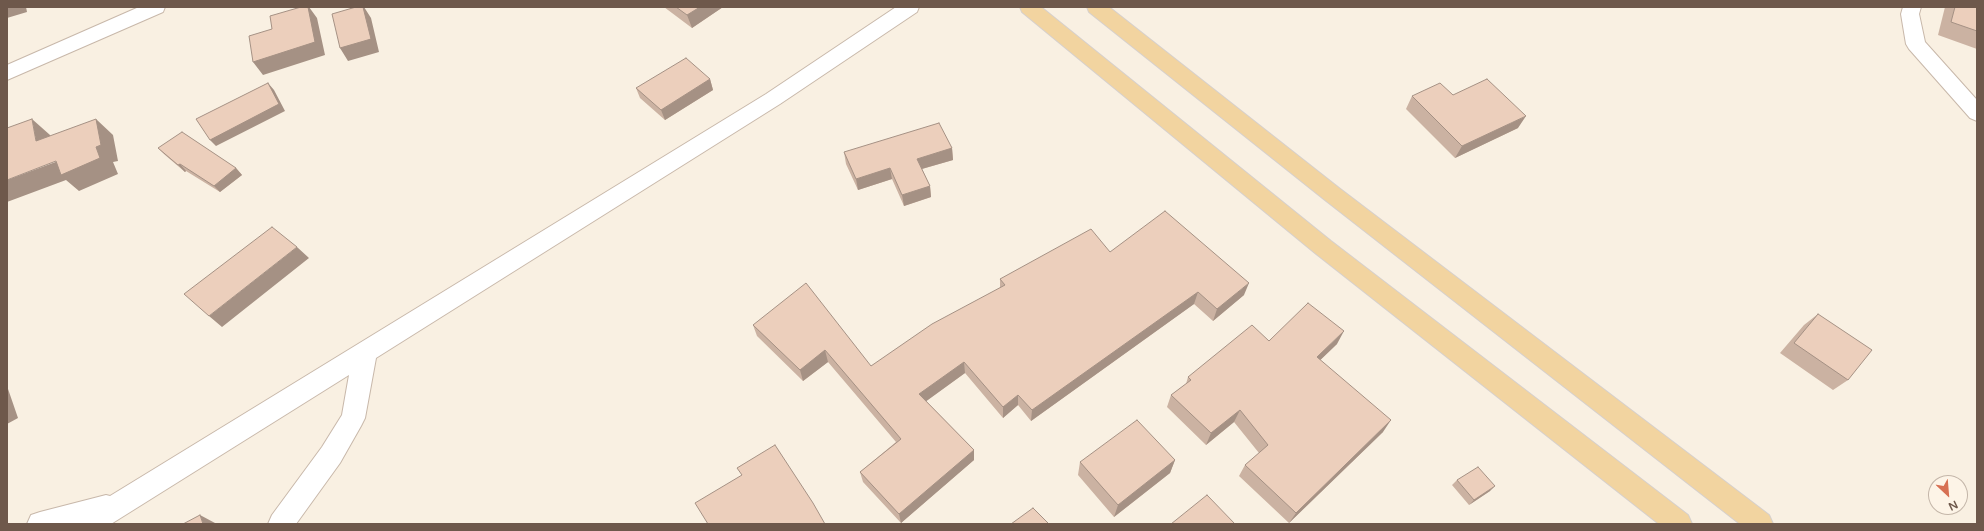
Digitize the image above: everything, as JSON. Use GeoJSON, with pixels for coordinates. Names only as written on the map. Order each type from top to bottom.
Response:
{"type":"FeatureCollection","features":[{"type":"Feature","properties":{"kind":"main road"},"geometry":{"type":"LineString","coordinates":[[1029,7],[1323,247],[1679,524]]}},
{"type":"Feature","properties":{"kind":"main road"},"geometry":{"type":"LineString","coordinates":[[1096,7],[1332,194],[1760,524]]}},
{"type":"Feature","properties":{"kind":"street"},"geometry":{"type":"LineString","coordinates":[[7,73],[156,7]]}},
{"type":"Feature","properties":{"kind":"street"},"geometry":{"type":"LineString","coordinates":[[88,524],[773,99],[910,7]]}},
{"type":"Feature","properties":{"kind":"street"},"geometry":{"type":"LineString","coordinates":[[1912,7],[1910,14],[1916,44],[1977,113]]}},
{"type":"Feature","properties":{"kind":"street"},"geometry":{"type":"LineString","coordinates":[[281,524],[331,455],[353,418],[365,352]]}},
{"type":"Feature","properties":{"kind":"street"},"geometry":{"type":"LineString","coordinates":[[40,524],[124,502]]}},
{"type":"Feature","properties":{"kind":"building"},"geometry":{"type":"Polygon","coordinates":[[[301,7],[308,7],[315,42],[253,62],[249,36],[272,29],[270,16],[301,7]]]}},
{"type":"Feature","properties":{"kind":"building"},"geometry":{"type":"Polygon","coordinates":[[[356,7],[363,7],[371,39],[340,48],[332,14],[356,7]]]}},
{"type":"Feature","properties":{"kind":"building"},"geometry":{"type":"Polygon","coordinates":[[[676,7],[700,7],[687,15],[676,7]]]}},
{"type":"Feature","properties":{"kind":"building"},"geometry":{"type":"Polygon","coordinates":[[[1955,7],[1977,7],[1977,31],[1951,22],[1955,7]]]}},
{"type":"Feature","properties":{"kind":"building"},"geometry":{"type":"Polygon","coordinates":[[[686,58],[710,79],[661,110],[636,88],[686,58]]]}},
{"type":"Feature","properties":{"kind":"building"},"geometry":{"type":"Polygon","coordinates":[[[1487,79],[1526,116],[1462,146],[1412,96],[1440,83],[1453,95],[1487,79]]]}},
{"type":"Feature","properties":{"kind":"building"},"geometry":{"type":"Polygon","coordinates":[[[268,83],[279,104],[210,140],[196,119],[268,83]]]}},
{"type":"Feature","properties":{"kind":"building"},"geometry":{"type":"Polygon","coordinates":[[[32,119],[36,141],[96,119],[101,145],[96,147],[100,158],[61,175],[56,161],[7,180],[7,128],[32,119]]]}},
{"type":"Feature","properties":{"kind":"building"},"geometry":{"type":"Polygon","coordinates":[[[939,123],[952,148],[917,159],[930,186],[902,195],[890,168],[856,179],[844,152],[939,123]]]}},
{"type":"Feature","properties":{"kind":"building"},"geometry":{"type":"Polygon","coordinates":[[[182,132],[236,168],[214,186],[180,164],[178,165],[158,148],[182,132]]]}},
{"type":"Feature","properties":{"kind":"building"},"geometry":{"type":"Polygon","coordinates":[[[1165,211],[1249,283],[1217,309],[1198,292],[1032,410],[1018,395],[1003,407],[964,362],[919,394],[974,450],[899,514],[860,472],[901,439],[825,350],[800,370],[753,325],[806,283],[871,366],[932,324],[1005,285],[1000,279],[1091,229],[1110,252],[1165,211]]]}},
{"type":"Feature","properties":{"kind":"building"},"geometry":{"type":"Polygon","coordinates":[[[272,227],[297,247],[209,316],[184,294],[272,227]]]}},
{"type":"Feature","properties":{"kind":"building"},"geometry":{"type":"Polygon","coordinates":[[[1308,303],[1344,331],[1317,357],[1391,420],[1296,513],[1245,465],[1268,445],[1240,410],[1211,433],[1171,395],[1191,380],[1188,377],[1252,325],[1269,341],[1308,303]]]}},
{"type":"Feature","properties":{"kind":"building"},"geometry":{"type":"Polygon","coordinates":[[[1818,314],[1872,350],[1848,380],[1794,343],[1818,314]]]}},
{"type":"Feature","properties":{"kind":"building"},"geometry":{"type":"Polygon","coordinates":[[[1137,420],[1175,460],[1118,505],[1080,462],[1137,420]]]}},
{"type":"Feature","properties":{"kind":"building"},"geometry":{"type":"Polygon","coordinates":[[[775,445],[825,524],[708,524],[695,503],[742,475],[737,468],[775,445]]]}},
{"type":"Feature","properties":{"kind":"building"},"geometry":{"type":"Polygon","coordinates":[[[1478,467],[1495,486],[1474,500],[1457,480],[1478,467]]]}},
{"type":"Feature","properties":{"kind":"building"},"geometry":{"type":"Polygon","coordinates":[[[1207,495],[1235,524],[1171,524],[1207,495]]]}},
{"type":"Feature","properties":{"kind":"building"},"geometry":{"type":"Polygon","coordinates":[[[1033,508],[1049,524],[1011,524],[1033,508]]]}},
{"type":"Feature","properties":{"kind":"building"},"geometry":{"type":"Polygon","coordinates":[[[200,515],[203,524],[183,524],[200,515]]]}}]}
